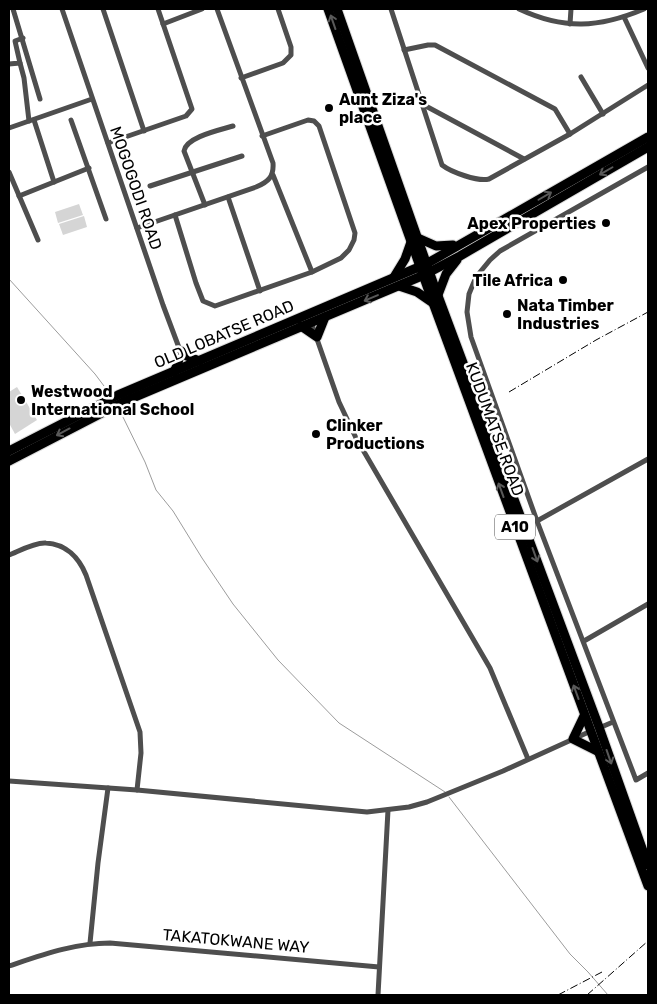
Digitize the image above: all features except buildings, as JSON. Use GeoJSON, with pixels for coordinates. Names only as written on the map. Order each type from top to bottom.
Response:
{"type":"FeatureCollection","features":[{"type":"Feature","properties":{"kind":"main road","name":"KUDUMATSE ROAD"},"geometry":{"type":"LineString","coordinates":[[328,9],[425,269],[597,751],[615,785],[648,866]]}},
{"type":"Feature","properties":{"kind":"main road","name":"KUDUMATSE ROAD"},"geometry":{"type":"LineString","coordinates":[[337,9],[414,240]]}},
{"type":"Feature","properties":{"kind":"main road"},"geometry":{"type":"LineString","coordinates":[[425,269],[460,244],[648,137]]}},
{"type":"Feature","properties":{"kind":"main road"},"geometry":{"type":"LineString","coordinates":[[185,371],[301,326],[310,318],[325,317],[396,282],[460,256],[648,147]]}},
{"type":"Feature","properties":{"kind":"main road"},"geometry":{"type":"LineString","coordinates":[[396,282],[404,259],[414,240],[442,247],[460,244]]}},
{"type":"Feature","properties":{"kind":"main road"},"geometry":{"type":"LineString","coordinates":[[396,282],[435,299],[446,274],[460,256]]}},
{"type":"Feature","properties":{"kind":"main road","name":"OLD LOBATSE ROAD"},"geometry":{"type":"LineString","coordinates":[[9,461],[185,371],[199,361],[396,282]]}},
{"type":"Feature","properties":{"kind":"main road","name":"KUDUMATSE ROAD"},"geometry":{"type":"LineString","coordinates":[[435,299],[599,728],[615,785],[648,886]]}},
{"type":"Feature","properties":{"kind":"main road"},"geometry":{"type":"LineString","coordinates":[[301,326],[317,337],[325,317]]}},
{"type":"Feature","properties":{"kind":"main road"},"geometry":{"type":"LineString","coordinates":[[174,372],[180,351],[199,361]]}},
{"type":"Feature","properties":{"kind":"main road","name":"OLD LOBATSE ROAD"},"geometry":{"type":"LineString","coordinates":[[9,451],[118,395],[174,372],[185,371]]}},
{"type":"Feature","properties":{"kind":"main road"},"geometry":{"type":"LineString","coordinates":[[584,716],[573,739],[597,751]]}},
{"type":"Feature","properties":{"kind":"street"},"geometry":{"type":"LineString","coordinates":[[13,9],[24,38],[40,99]]}},
{"type":"Feature","properties":{"kind":"street","name":"MOGOGODI ROAD"},"geometry":{"type":"LineString","coordinates":[[62,9],[180,351],[185,371]]}},
{"type":"Feature","properties":{"kind":"street"},"geometry":{"type":"LineString","coordinates":[[103,9],[144,131]]}},
{"type":"Feature","properties":{"kind":"street"},"geometry":{"type":"LineString","coordinates":[[108,143],[186,116],[192,110],[158,9]]}},
{"type":"Feature","properties":{"kind":"street"},"geometry":{"type":"LineString","coordinates":[[163,24],[202,9]]}},
{"type":"Feature","properties":{"kind":"street"},"geometry":{"type":"LineString","coordinates":[[217,9],[273,164],[273,175],[312,272]]}},
{"type":"Feature","properties":{"kind":"street"},"geometry":{"type":"LineString","coordinates":[[241,78],[283,64],[291,55],[291,47],[278,9]]}},
{"type":"Feature","properties":{"kind":"street"},"geometry":{"type":"LineString","coordinates":[[391,9],[438,157],[442,165],[448,170],[485,180],[570,134],[648,85]]}},
{"type":"Feature","properties":{"kind":"street"},"geometry":{"type":"LineString","coordinates":[[519,9],[548,20],[570,24],[608,22],[644,9]]}},
{"type":"Feature","properties":{"kind":"street"},"geometry":{"type":"LineString","coordinates":[[570,24],[572,9]]}},
{"type":"Feature","properties":{"kind":"street"},"geometry":{"type":"LineString","coordinates":[[624,17],[648,68]]}},
{"type":"Feature","properties":{"kind":"street"},"geometry":{"type":"LineString","coordinates":[[24,38],[15,41],[32,120],[54,182]]}},
{"type":"Feature","properties":{"kind":"street"},"geometry":{"type":"LineString","coordinates":[[404,50],[435,45],[555,109],[570,134]]}},
{"type":"Feature","properties":{"kind":"street"},"geometry":{"type":"LineString","coordinates":[[9,64],[20,63]]}},
{"type":"Feature","properties":{"kind":"street"},"geometry":{"type":"LineString","coordinates":[[582,77],[603,114]]}},
{"type":"Feature","properties":{"kind":"street"},"geometry":{"type":"LineString","coordinates":[[9,128],[92,99]]}},
{"type":"Feature","properties":{"kind":"street"},"geometry":{"type":"LineString","coordinates":[[422,104],[524,160]]}},
{"type":"Feature","properties":{"kind":"street"},"geometry":{"type":"LineString","coordinates":[[72,120],[106,219]]}},
{"type":"Feature","properties":{"kind":"street"},"geometry":{"type":"LineString","coordinates":[[175,215],[196,283],[204,301],[215,306],[312,272],[345,255],[354,240],[355,233],[319,126],[314,121],[308,120],[262,136]]}},
{"type":"Feature","properties":{"kind":"street"},"geometry":{"type":"LineString","coordinates":[[205,205],[184,151],[190,140],[233,126]]}},
{"type":"Feature","properties":{"kind":"street"},"geometry":{"type":"LineString","coordinates":[[150,186],[242,156]]}},
{"type":"Feature","properties":{"kind":"street"},"geometry":{"type":"LineString","coordinates":[[648,167],[500,251],[476,277],[469,294],[467,312],[471,337],[537,521],[584,641],[613,722],[636,780],[648,773]]}},
{"type":"Feature","properties":{"kind":"street"},"geometry":{"type":"LineString","coordinates":[[19,196],[88,168]]}},
{"type":"Feature","properties":{"kind":"street"},"geometry":{"type":"LineString","coordinates":[[9,172],[38,240]]}},
{"type":"Feature","properties":{"kind":"street"},"geometry":{"type":"LineString","coordinates":[[136,228],[256,187],[269,180],[273,175]]}},
{"type":"Feature","properties":{"kind":"street"},"geometry":{"type":"LineString","coordinates":[[228,197],[260,291]]}},
{"type":"Feature","properties":{"kind":"street"},"geometry":{"type":"LineString","coordinates":[[310,318],[339,402],[356,438],[490,668],[528,759]]}},
{"type":"Feature","properties":{"kind":"street"},"geometry":{"type":"LineString","coordinates":[[537,521],[648,459]]}},
{"type":"Feature","properties":{"kind":"street"},"geometry":{"type":"LineString","coordinates":[[9,555],[46,543],[72,553],[81,563],[140,732],[141,754],[137,790]]}},
{"type":"Feature","properties":{"kind":"street"},"geometry":{"type":"LineString","coordinates":[[584,641],[648,604]]}},
{"type":"Feature","properties":{"kind":"street"},"geometry":{"type":"LineString","coordinates":[[9,781],[137,790],[367,812],[388,810],[409,807],[445,796],[613,722]]}},
{"type":"Feature","properties":{"kind":"street"},"geometry":{"type":"LineString","coordinates":[[90,943],[108,788]]}},
{"type":"Feature","properties":{"kind":"street"},"geometry":{"type":"LineString","coordinates":[[378,995],[388,810]]}},
{"type":"Feature","properties":{"kind":"street","name":"TAKATOKWANE WAY"},"geometry":{"type":"LineString","coordinates":[[9,966],[65,948],[90,943],[110,943],[379,967]]}},
{"type":"Feature","properties":{"kind":"shaded area"},"geometry":{"type":"Polygon","coordinates":[[[79,204],[83,215],[58,223],[55,212],[79,204]]]}},
{"type":"Feature","properties":{"kind":"shaded area"},"geometry":{"type":"Polygon","coordinates":[[[84,216],[87,227],[63,235],[59,224],[84,216]]]}},
{"type":"Feature","properties":{"kind":"shaded area"},"geometry":{"type":"Polygon","coordinates":[[[17,387],[37,420],[15,434],[9,423],[9,392],[17,387]]]}},
{"type":"Feature","properties":{"kind":"waterway"},"geometry":{"type":"LineString","coordinates":[[9,279],[95,374],[110,394]]}},
{"type":"Feature","properties":{"kind":"waterway"},"geometry":{"type":"LineString","coordinates":[[121,413],[145,462],[156,490],[173,511],[233,604],[278,660],[339,723],[445,792]]}},
{"type":"Feature","properties":{"kind":"waterway"},"geometry":{"type":"LineString","coordinates":[[449,797],[570,954],[608,995]]}},
{"type":"Feature","properties":{"kind":"railway"},"geometry":{"type":"LineString","coordinates":[[509,392],[596,340],[648,312]]}},
{"type":"Feature","properties":{"kind":"railway"},"geometry":{"type":"LineString","coordinates":[[587,995],[648,941]]}},
{"type":"Feature","properties":{"kind":"railway"},"geometry":{"type":"LineString","coordinates":[[558,995],[602,972]]}},
{"type":"Feature","properties":{"kind":"place","name":"Aunt Ziza's place"},"geometry":{"type":"Point","coordinates":[329,108]}},
{"type":"Feature","properties":{"kind":"place","name":"Apex Properties"},"geometry":{"type":"Point","coordinates":[606,223]}},
{"type":"Feature","properties":{"kind":"place","name":"Tile Africa"},"geometry":{"type":"Point","coordinates":[563,280]}},
{"type":"Feature","properties":{"kind":"place","name":"Nata Timber Industries"},"geometry":{"type":"Point","coordinates":[507,314]}},
{"type":"Feature","properties":{"kind":"place","name":"Westwood International School"},"geometry":{"type":"Point","coordinates":[21,400]}},
{"type":"Feature","properties":{"kind":"place","name":"Clinker Productions"},"geometry":{"type":"Point","coordinates":[316,434]}}]}
